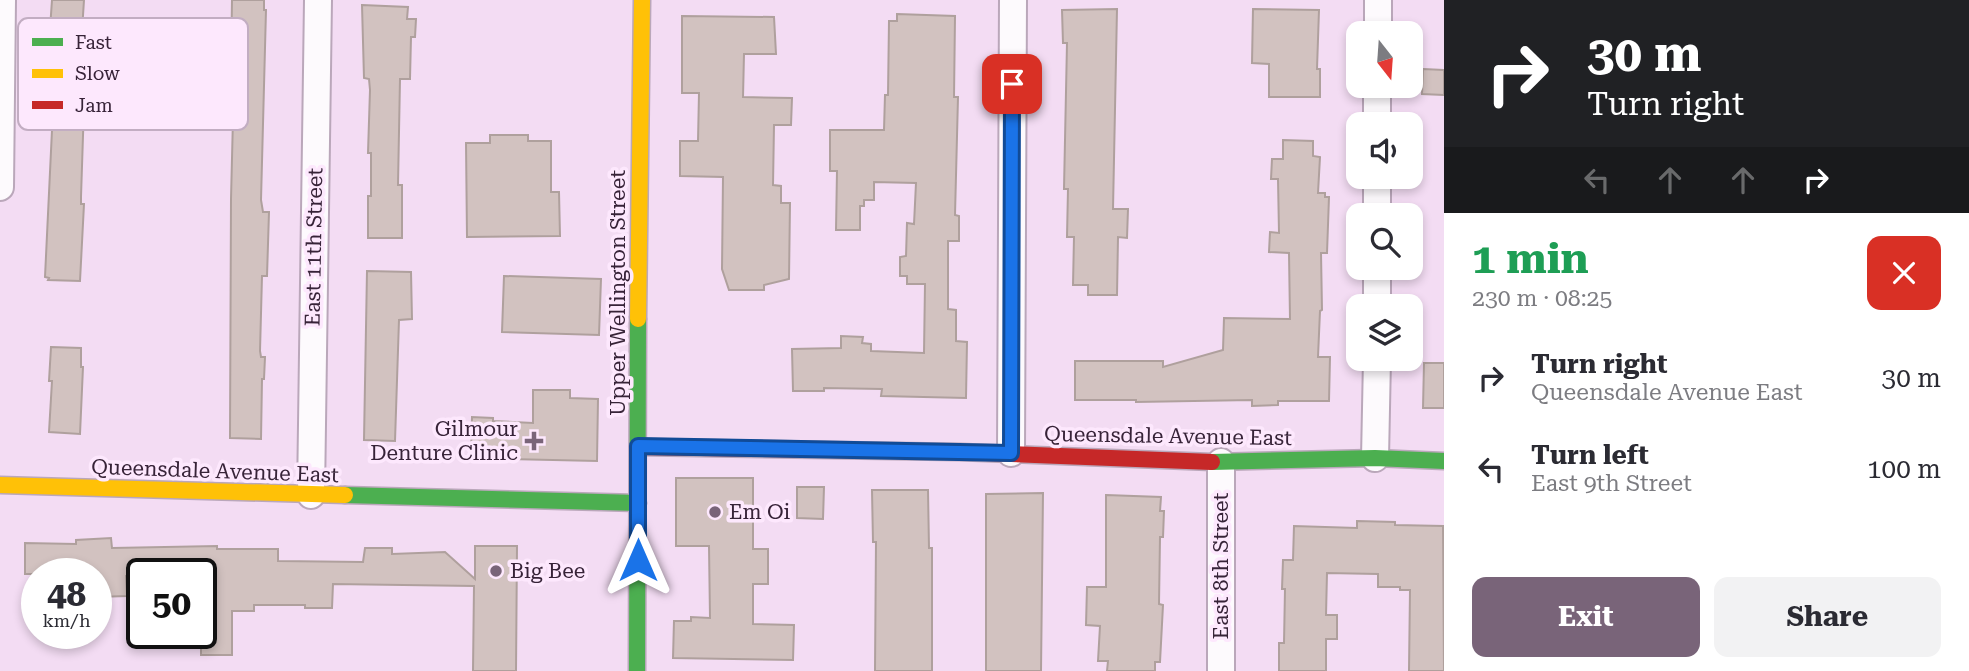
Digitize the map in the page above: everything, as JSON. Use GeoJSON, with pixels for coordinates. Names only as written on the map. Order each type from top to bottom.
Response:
{"type":"FeatureCollection","features":[{"type":"Feature","properties":{"kind":"street"},"geometry":{"type":"LineString","coordinates":[[0,187],[2,0]]}},
{"type":"Feature","properties":{"kind":"street","name":"East 11th Street"},"geometry":{"type":"LineString","coordinates":[[311,495],[318,0]]}},
{"type":"Feature","properties":{"kind":"street","name":"Upper Wellington Street"},"geometry":{"type":"LineString","coordinates":[[637,671],[638,213],[642,0]]}},
{"type":"Feature","properties":{"kind":"street"},"geometry":{"type":"LineString","coordinates":[[1011,453],[1013,0]]}},
{"type":"Feature","properties":{"kind":"street"},"geometry":{"type":"LineString","coordinates":[[1378,0],[1378,21]]}},
{"type":"Feature","properties":{"kind":"street"},"geometry":{"type":"LineString","coordinates":[[1375,458],[1377,371]]}},
{"type":"Feature","properties":{"kind":"street","name":"Queensdale Avenue East"},"geometry":{"type":"LineString","coordinates":[[638,446],[1011,453],[1221,462],[1375,458],[1444,461]]}},
{"type":"Feature","properties":{"kind":"street","name":"East 8th Street"},"geometry":{"type":"LineString","coordinates":[[1221,462],[1221,671]]}},
{"type":"Feature","properties":{"kind":"street","name":"Queensdale Avenue East"},"geometry":{"type":"LineString","coordinates":[[0,485],[638,503]]}},
{"type":"Feature","properties":{"kind":"building"},"geometry":{"type":"Polygon","coordinates":[[[52,0],[84,0],[83,18],[51,18],[52,0]]]}},
{"type":"Feature","properties":{"kind":"building"},"geometry":{"type":"Polygon","coordinates":[[[232,0],[264,0],[266,10],[261,200],[263,212],[269,212],[267,276],[262,276],[260,351],[261,357],[265,357],[261,439],[230,438],[233,130],[248,130],[248,18],[232,18],[232,0]]]}},
{"type":"Feature","properties":{"kind":"building"},"geometry":{"type":"Polygon","coordinates":[[[362,5],[408,7],[407,19],[416,19],[415,37],[411,37],[410,79],[400,79],[398,185],[402,185],[402,238],[368,238],[368,196],[371,196],[371,153],[368,153],[370,90],[369,79],[364,78],[362,5]]]}},
{"type":"Feature","properties":{"kind":"building"},"geometry":{"type":"Polygon","coordinates":[[[1117,9],[1113,209],[1128,209],[1127,238],[1118,237],[1117,295],[1088,295],[1088,285],[1073,285],[1074,237],[1067,237],[1068,189],[1064,189],[1067,43],[1063,43],[1062,10],[1117,9]]]}},
{"type":"Feature","properties":{"kind":"building"},"geometry":{"type":"Polygon","coordinates":[[[1253,9],[1319,10],[1317,69],[1320,69],[1320,97],[1269,97],[1269,64],[1252,63],[1253,9]]]}},
{"type":"Feature","properties":{"kind":"building"},"geometry":{"type":"Polygon","coordinates":[[[897,14],[955,16],[954,97],[958,97],[955,215],[959,216],[959,241],[948,241],[948,309],[956,310],[956,341],[967,342],[966,398],[881,396],[882,389],[824,388],[824,391],[793,391],[792,349],[841,348],[841,336],[863,337],[862,343],[871,344],[871,351],[924,353],[925,284],[907,284],[907,276],[900,276],[900,257],[906,256],[907,223],[914,224],[916,183],[874,182],[874,200],[864,200],[864,206],[860,206],[860,230],[836,230],[837,171],[830,171],[830,130],[884,130],[885,95],[888,95],[889,21],[897,21],[897,14]]]}},
{"type":"Feature","properties":{"kind":"building"},"geometry":{"type":"Polygon","coordinates":[[[682,16],[774,17],[776,54],[744,54],[743,97],[792,98],[791,125],[774,125],[773,185],[781,186],[781,203],[790,203],[789,279],[764,285],[764,290],[729,290],[722,269],[723,177],[680,176],[680,141],[698,141],[699,93],[682,93],[682,16]]]}},
{"type":"Feature","properties":{"kind":"building"},"geometry":{"type":"Polygon","coordinates":[[[1423,69],[1444,70],[1444,95],[1423,94],[1423,69]]]}},
{"type":"Feature","properties":{"kind":"building"},"geometry":{"type":"Polygon","coordinates":[[[52,130],[83,130],[81,204],[84,204],[80,281],[48,280],[49,278],[45,277],[52,130]]]}},
{"type":"Feature","properties":{"kind":"building"},"geometry":{"type":"Polygon","coordinates":[[[490,135],[528,135],[528,141],[551,141],[551,192],[559,192],[560,236],[467,237],[466,143],[490,143],[490,135]]]}},
{"type":"Feature","properties":{"kind":"building"},"geometry":{"type":"Polygon","coordinates":[[[1283,140],[1313,141],[1313,156],[1320,157],[1318,193],[1325,193],[1325,197],[1329,197],[1327,253],[1321,253],[1322,310],[1318,357],[1330,357],[1329,401],[1278,401],[1278,405],[1252,406],[1252,400],[1075,400],[1075,361],[1163,361],[1163,367],[1223,350],[1224,318],[1290,319],[1289,253],[1269,252],[1270,232],[1279,233],[1278,179],[1271,179],[1272,159],[1283,159],[1283,140]]]}},
{"type":"Feature","properties":{"kind":"building"},"geometry":{"type":"Polygon","coordinates":[[[367,271],[411,272],[412,319],[399,320],[395,441],[364,440],[367,271]]]}},
{"type":"Feature","properties":{"kind":"building"},"geometry":{"type":"Polygon","coordinates":[[[504,276],[601,279],[599,335],[502,332],[504,276]]]}},
{"type":"Feature","properties":{"kind":"building"},"geometry":{"type":"Polygon","coordinates":[[[51,347],[81,348],[83,367],[80,434],[49,432],[51,347]]]}},
{"type":"Feature","properties":{"kind":"building"},"geometry":{"type":"Polygon","coordinates":[[[1424,363],[1444,363],[1444,408],[1423,408],[1424,363]]]}},
{"type":"Feature","properties":{"kind":"building","name":"Gilmour Denture Clinic"},"geometry":{"type":"Polygon","coordinates":[[[533,390],[570,390],[570,398],[598,399],[597,461],[471,458],[472,417],[533,423],[533,390]]]}},
{"type":"Feature","properties":{"kind":"building"},"geometry":{"type":"Polygon","coordinates":[[[676,478],[753,478],[753,549],[768,549],[768,584],[753,584],[753,624],[794,625],[793,660],[673,658],[674,621],[691,621],[691,617],[710,618],[709,546],[676,546],[676,478]]]}},
{"type":"Feature","properties":{"kind":"building"},"geometry":{"type":"Polygon","coordinates":[[[797,487],[824,487],[823,519],[797,518],[797,487]]]}},
{"type":"Feature","properties":{"kind":"building"},"geometry":{"type":"Polygon","coordinates":[[[872,490],[928,490],[929,548],[932,548],[932,671],[875,671],[876,542],[873,542],[872,490]]]}},
{"type":"Feature","properties":{"kind":"building"},"geometry":{"type":"Polygon","coordinates":[[[1043,493],[1041,671],[986,671],[986,494],[1043,493]]]}},
{"type":"Feature","properties":{"kind":"building"},"geometry":{"type":"Polygon","coordinates":[[[1106,495],[1161,497],[1160,511],[1164,511],[1163,537],[1160,537],[1159,604],[1163,605],[1160,662],[1155,662],[1155,671],[1107,671],[1108,661],[1098,661],[1100,626],[1086,625],[1087,587],[1106,587],[1106,495]]]}},
{"type":"Feature","properties":{"kind":"building"},"geometry":{"type":"Polygon","coordinates":[[[1357,521],[1443,526],[1444,671],[1409,671],[1410,590],[1378,587],[1378,574],[1327,573],[1326,615],[1337,615],[1337,639],[1326,639],[1326,671],[1279,671],[1279,643],[1284,643],[1283,560],[1293,560],[1294,526],[1357,528],[1357,521]]]}},
{"type":"Feature","properties":{"kind":"building"},"geometry":{"type":"Polygon","coordinates":[[[111,538],[112,548],[217,546],[217,549],[278,549],[278,561],[363,562],[365,548],[392,548],[392,554],[445,552],[475,579],[475,546],[517,546],[516,671],[473,671],[474,586],[333,584],[332,608],[254,605],[254,611],[232,611],[232,655],[201,655],[201,649],[217,649],[217,558],[126,558],[126,596],[112,596],[112,558],[25,558],[25,543],[76,544],[76,540],[111,538]]]}},
{"type":"Feature","properties":{"kind":"traffic: fast"},"geometry":{"type":"LineString","coordinates":[[637,671],[638,319]]}},
{"type":"Feature","properties":{"kind":"traffic: fast"},"geometry":{"type":"LineString","coordinates":[[1212,462],[1375,458],[1444,461]]}},
{"type":"Feature","properties":{"kind":"traffic: fast"},"geometry":{"type":"LineString","coordinates":[[345,495],[638,503]]}},
{"type":"Feature","properties":{"kind":"traffic: slow"},"geometry":{"type":"LineString","coordinates":[[638,319],[642,0]]}},
{"type":"Feature","properties":{"kind":"traffic: slow"},"geometry":{"type":"LineString","coordinates":[[0,485],[345,495]]}},
{"type":"Feature","properties":{"kind":"traffic: jam"},"geometry":{"type":"LineString","coordinates":[[638,447],[960,452],[1212,462]]}},
{"type":"Feature","properties":{"kind":"place","name":"Gilmour Denture Clinic"},"geometry":{"type":"Point","coordinates":[534,441]}},
{"type":"Feature","properties":{"kind":"place","name":"Em Oi"},"geometry":{"type":"Point","coordinates":[715,512]}},
{"type":"Feature","properties":{"kind":"place","name":"Big Bee"},"geometry":{"type":"Point","coordinates":[496,571]}},
{"type":"Feature","properties":{"kind":"route"},"geometry":{"type":"LineString","coordinates":[[638,560],[638,446],[1011,453],[1012,84]]}}]}
